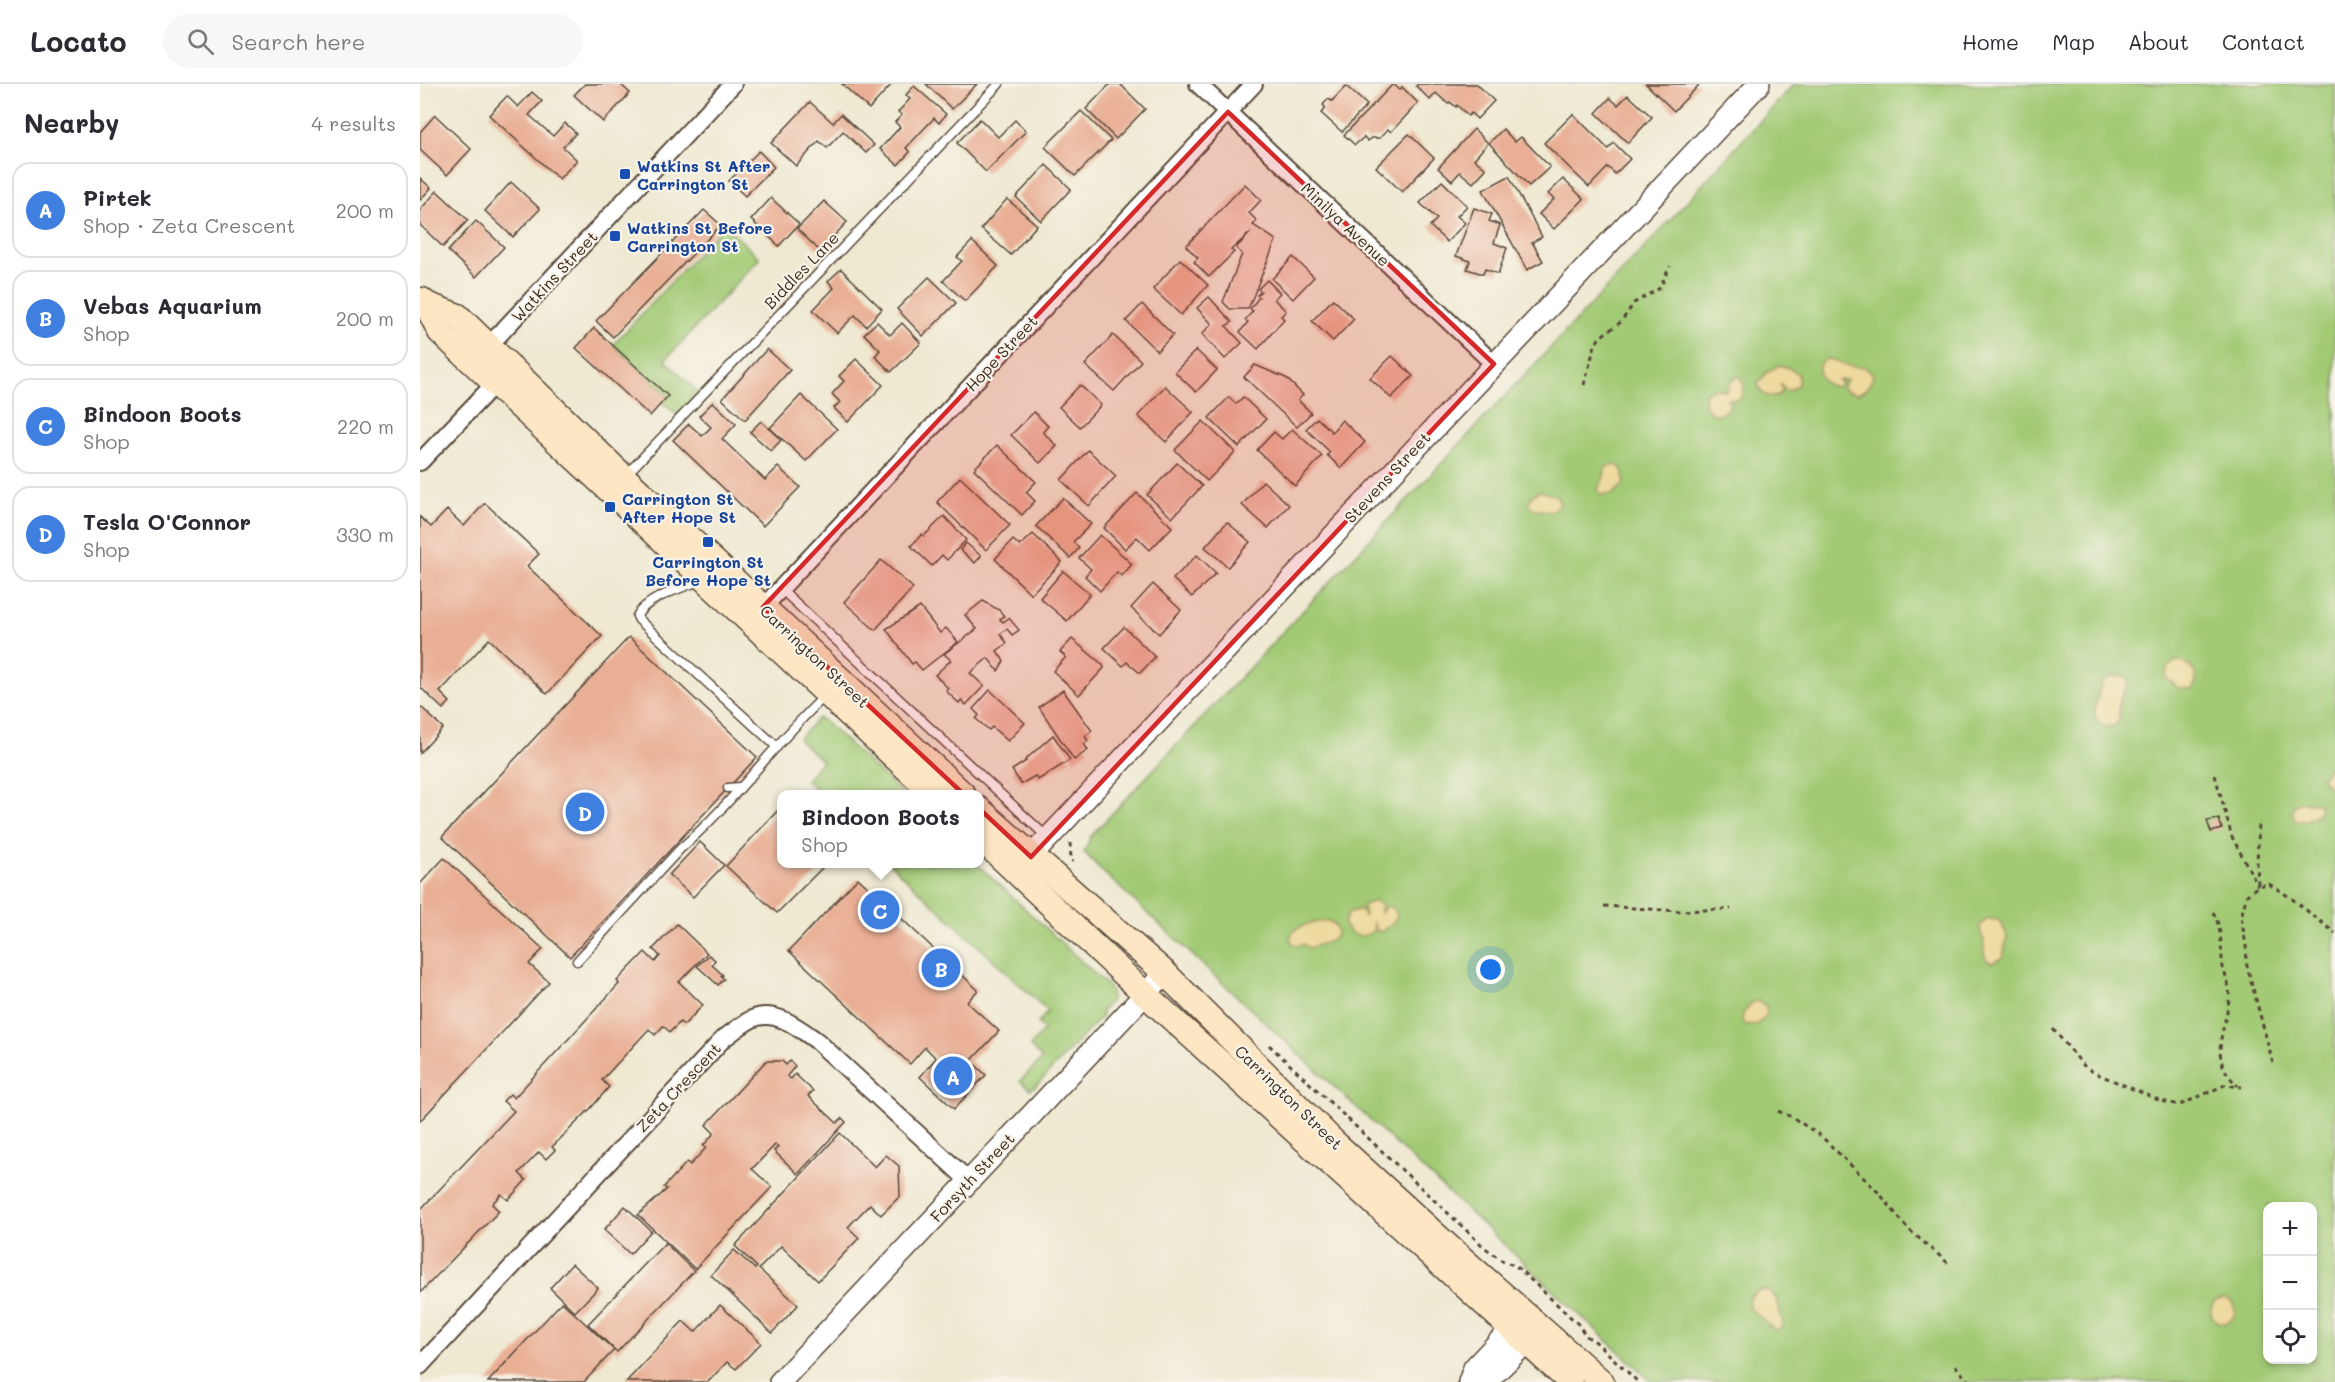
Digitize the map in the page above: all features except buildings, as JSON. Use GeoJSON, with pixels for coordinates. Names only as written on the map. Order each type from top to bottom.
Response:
{"type":"FeatureCollection","features":[{"type":"Feature","properties":{"kind":"main road","name":"Carrington Street"},"geometry":{"type":"LineString","coordinates":[[423,301],[458,316],[511,366],[624,477],[756,615],[826,694],[929,790]]}},
{"type":"Feature","properties":{"kind":"main road","name":"Carrington Street"},"geometry":{"type":"LineString","coordinates":[[423,301],[440,332],[703,579],[756,615],[957,790]]}},
{"type":"Feature","properties":{"kind":"main road","name":"Carrington Street"},"geometry":{"type":"LineString","coordinates":[[984,815],[1024,864],[1145,994],[1526,1328],[1602,1382]]}},
{"type":"Feature","properties":{"kind":"main road","name":"Carrington Street"},"geometry":{"type":"LineString","coordinates":[[984,840],[1024,864],[1165,973],[1333,1141],[1448,1246],[1526,1328],[1570,1382]]}},
{"type":"Feature","properties":{"kind":"street","name":"Watkins Street"},"geometry":{"type":"LineString","coordinates":[[473,363],[734,84]]}},
{"type":"Feature","properties":{"kind":"street","name":"Minilya Avenue"},"geometry":{"type":"LineString","coordinates":[[1198,84],[1494,364]]}},
{"type":"Feature","properties":{"kind":"street","name":"Hope Street"},"geometry":{"type":"LineString","coordinates":[[756,615],[1254,84]]}},
{"type":"Feature","properties":{"kind":"street","name":"Stevens Street"},"geometry":{"type":"LineString","coordinates":[[1024,864],[1759,84]]}},
{"type":"Feature","properties":{"kind":"street"},"geometry":{"type":"LineString","coordinates":[[420,462],[511,366]]}},
{"type":"Feature","properties":{"kind":"street","name":"Forsyth Street"},"geometry":{"type":"LineString","coordinates":[[780,1382],[1165,973]]}},
{"type":"Feature","properties":{"kind":"street","name":"Zeta Crescent"},"geometry":{"type":"LineString","coordinates":[[420,1366],[724,1038],[754,1018],[778,1017],[795,1025],[817,1041],[969,1181]]}},
{"type":"Feature","properties":{"kind":"street"},"geometry":{"type":"LineString","coordinates":[[1469,1382],[1474,1368],[1526,1328]]}},
{"type":"Feature","properties":{"kind":"street"},"geometry":{"type":"LineString","coordinates":[[1480,1382],[1489,1379],[1526,1328]]}},
{"type":"Feature","properties":{"kind":"lane","name":"Biddles Lane"},"geometry":{"type":"LineString","coordinates":[[624,477],[999,84]]}},
{"type":"Feature","properties":{"kind":"lane"},"geometry":{"type":"LineString","coordinates":[[703,579],[647,604],[637,616],[777,747]]}},
{"type":"Feature","properties":{"kind":"lane"},"geometry":{"type":"LineString","coordinates":[[781,589],[1052,834]]}},
{"type":"Feature","properties":{"kind":"lane"},"geometry":{"type":"LineString","coordinates":[[577,962],[680,849],[699,833],[741,788],[789,731],[826,694]]}},
{"type":"Feature","properties":{"kind":"lane"},"geometry":{"type":"LineString","coordinates":[[728,788],[741,788]]}},
{"type":"Feature","properties":{"kind":"path"},"geometry":{"type":"LineString","coordinates":[[1584,385],[1594,345],[1599,337],[1621,322],[1634,303],[1660,288],[1670,266]]}},
{"type":"Feature","properties":{"kind":"path"},"geometry":{"type":"LineString","coordinates":[[2215,775],[2232,837],[2258,886]]}},
{"type":"Feature","properties":{"kind":"path"},"geometry":{"type":"LineString","coordinates":[[2258,886],[2256,863],[2259,821]]}},
{"type":"Feature","properties":{"kind":"path"},"geometry":{"type":"LineString","coordinates":[[1052,834],[1070,842],[1071,859],[1080,869]]}},
{"type":"Feature","properties":{"kind":"path"},"geometry":{"type":"LineString","coordinates":[[2273,1063],[2247,966],[2242,927],[2247,895],[2258,886],[2269,884],[2335,933]]}},
{"type":"Feature","properties":{"kind":"path"},"geometry":{"type":"LineString","coordinates":[[1604,906],[1678,910],[1731,909]]}},
{"type":"Feature","properties":{"kind":"path"},"geometry":{"type":"LineString","coordinates":[[2053,1029],[2077,1058],[2093,1072],[2161,1101],[2180,1105],[2225,1085],[2240,1087],[2225,1073],[2221,1065],[2222,1036],[2230,997],[2223,967],[2222,938],[2213,912]]}},
{"type":"Feature","properties":{"kind":"path"},"geometry":{"type":"LineString","coordinates":[[1263,1040],[1483,1246],[1501,1260],[1516,1266],[1578,1324],[1586,1336],[1596,1342],[1638,1382]]}},
{"type":"Feature","properties":{"kind":"path"},"geometry":{"type":"LineString","coordinates":[[1778,1111],[1792,1117],[1821,1136],[1880,1194],[1908,1229],[1948,1263]]}},
{"type":"Feature","properties":{"kind":"path"},"geometry":{"type":"LineString","coordinates":[[1955,1365],[1970,1382]]}},
{"type":"Feature","properties":{"kind":"highlighted area"},"geometry":{"type":"Polygon","coordinates":[[[1228,112],[1494,364],[1031,857],[763,607],[1228,112]]]}},
{"type":"Feature","properties":{"kind":"green space"},"geometry":{"type":"Polygon","coordinates":[[[1794,84],[2335,84],[2335,1382],[1652,1382],[1102,871],[1084,852],[1091,836],[1649,243],[1794,84]]]}},
{"type":"Feature","properties":{"kind":"green space"},"geometry":{"type":"Polygon","coordinates":[[[724,225],[760,258],[665,360],[698,392],[677,415],[662,402],[668,396],[613,345],[724,225]]]}},
{"type":"Feature","properties":{"kind":"green space"},"geometry":{"type":"Polygon","coordinates":[[[818,718],[824,721],[899,790],[817,790],[806,780],[822,761],[798,739],[818,718]]]}},
{"type":"Feature","properties":{"kind":"green space"},"geometry":{"type":"Polygon","coordinates":[[[894,868],[981,868],[1110,988],[1112,998],[1102,1011],[1102,1016],[1036,1086],[1030,1089],[1020,1081],[1042,1059],[1030,1046],[1044,1030],[1038,1023],[1048,1011],[894,868]]]}},
{"type":"Feature","properties":{"kind":"sand"},"geometry":{"type":"Polygon","coordinates":[[[1826,359],[1853,367],[1863,366],[1873,374],[1870,383],[1866,389],[1857,394],[1844,390],[1843,385],[1847,380],[1838,380],[1841,383],[1838,387],[1829,385],[1823,381],[1820,374],[1819,365],[1826,359]]]}},
{"type":"Feature","properties":{"kind":"sand"},"geometry":{"type":"Polygon","coordinates":[[[1779,365],[1798,374],[1798,385],[1788,391],[1780,384],[1783,390],[1780,394],[1773,397],[1765,395],[1758,384],[1766,373],[1779,365]]]}},
{"type":"Feature","properties":{"kind":"sand"},"geometry":{"type":"Polygon","coordinates":[[[1736,377],[1740,377],[1744,385],[1742,397],[1736,400],[1728,399],[1730,405],[1721,414],[1709,411],[1705,394],[1714,388],[1726,391],[1736,377]]]}},
{"type":"Feature","properties":{"kind":"sand"},"geometry":{"type":"Polygon","coordinates":[[[1613,464],[1619,466],[1623,472],[1624,484],[1613,494],[1601,495],[1598,489],[1604,477],[1605,468],[1613,464]]]}},
{"type":"Feature","properties":{"kind":"sand"},"geometry":{"type":"Polygon","coordinates":[[[1539,491],[1557,496],[1560,504],[1550,512],[1532,508],[1529,504],[1530,498],[1539,491]]]}},
{"type":"Feature","properties":{"kind":"sand"},"geometry":{"type":"Polygon","coordinates":[[[2180,661],[2189,665],[2195,672],[2196,680],[2192,689],[2179,688],[2166,678],[2169,666],[2180,661]]]}},
{"type":"Feature","properties":{"kind":"sand"},"geometry":{"type":"Polygon","coordinates":[[[2114,676],[2125,677],[2128,685],[2119,701],[2119,721],[2113,726],[2106,727],[2096,718],[2095,707],[2102,684],[2106,679],[2114,676]]]}},
{"type":"Feature","properties":{"kind":"sand"},"geometry":{"type":"Polygon","coordinates":[[[2335,765],[2335,788],[2331,789],[2322,777],[2327,769],[2335,765]]]}},
{"type":"Feature","properties":{"kind":"sand"},"geometry":{"type":"Polygon","coordinates":[[[2300,802],[2317,803],[2320,806],[2318,814],[2305,821],[2297,821],[2292,810],[2300,802]]]}},
{"type":"Feature","properties":{"kind":"sand"},"geometry":{"type":"Polygon","coordinates":[[[1375,901],[1382,906],[1380,914],[1386,906],[1394,908],[1397,917],[1381,932],[1375,929],[1373,922],[1374,930],[1365,935],[1353,934],[1349,931],[1344,924],[1348,913],[1360,909],[1365,917],[1363,905],[1375,901]]]}},
{"type":"Feature","properties":{"kind":"sand"},"geometry":{"type":"Polygon","coordinates":[[[1988,919],[1999,920],[2007,935],[2003,957],[1993,963],[1986,959],[1980,929],[1980,925],[1988,919]]]}},
{"type":"Feature","properties":{"kind":"sand"},"geometry":{"type":"Polygon","coordinates":[[[1328,921],[1335,925],[1336,929],[1336,936],[1331,941],[1309,948],[1303,944],[1297,946],[1292,943],[1290,937],[1301,926],[1328,921]]]}},
{"type":"Feature","properties":{"kind":"sand"},"geometry":{"type":"Polygon","coordinates":[[[1758,1001],[1766,1006],[1767,1014],[1758,1024],[1747,1026],[1742,1021],[1743,1014],[1751,1003],[1758,1001]]]}},
{"type":"Feature","properties":{"kind":"sand"},"geometry":{"type":"Polygon","coordinates":[[[1765,1290],[1775,1296],[1780,1311],[1782,1326],[1777,1331],[1748,1306],[1749,1299],[1753,1295],[1765,1290]]]}},
{"type":"Feature","properties":{"kind":"sand"},"geometry":{"type":"Polygon","coordinates":[[[2223,1299],[2228,1300],[2234,1306],[2234,1316],[2228,1322],[2223,1323],[2218,1322],[2212,1316],[2211,1311],[2212,1306],[2218,1300],[2223,1299]]]}},
{"type":"Feature","properties":{"kind":"place","name":"Watkins St After Carrington St"},"geometry":{"type":"Point","coordinates":[625,174]}},
{"type":"Feature","properties":{"kind":"place","name":"Watkins St Before Carrington St"},"geometry":{"type":"Point","coordinates":[615,236]}},
{"type":"Feature","properties":{"kind":"place","name":"Carrington St After Hope St"},"geometry":{"type":"Point","coordinates":[610,507]}},
{"type":"Feature","properties":{"kind":"place","name":"Carrington St Before Hope St"},"geometry":{"type":"Point","coordinates":[708,542]}},
{"type":"Feature","properties":{"kind":"place","name":"Tesla O'Connor"},"geometry":{"type":"Point","coordinates":[585,812]}},
{"type":"Feature","properties":{"kind":"place","name":"Bindoon Boots"},"geometry":{"type":"Point","coordinates":[880,910]}},
{"type":"Feature","properties":{"kind":"place","name":"Vebas Aquarium"},"geometry":{"type":"Point","coordinates":[941,968]}},
{"type":"Feature","properties":{"kind":"place","name":"Pirtek"},"geometry":{"type":"Point","coordinates":[953,1076]}}]}
